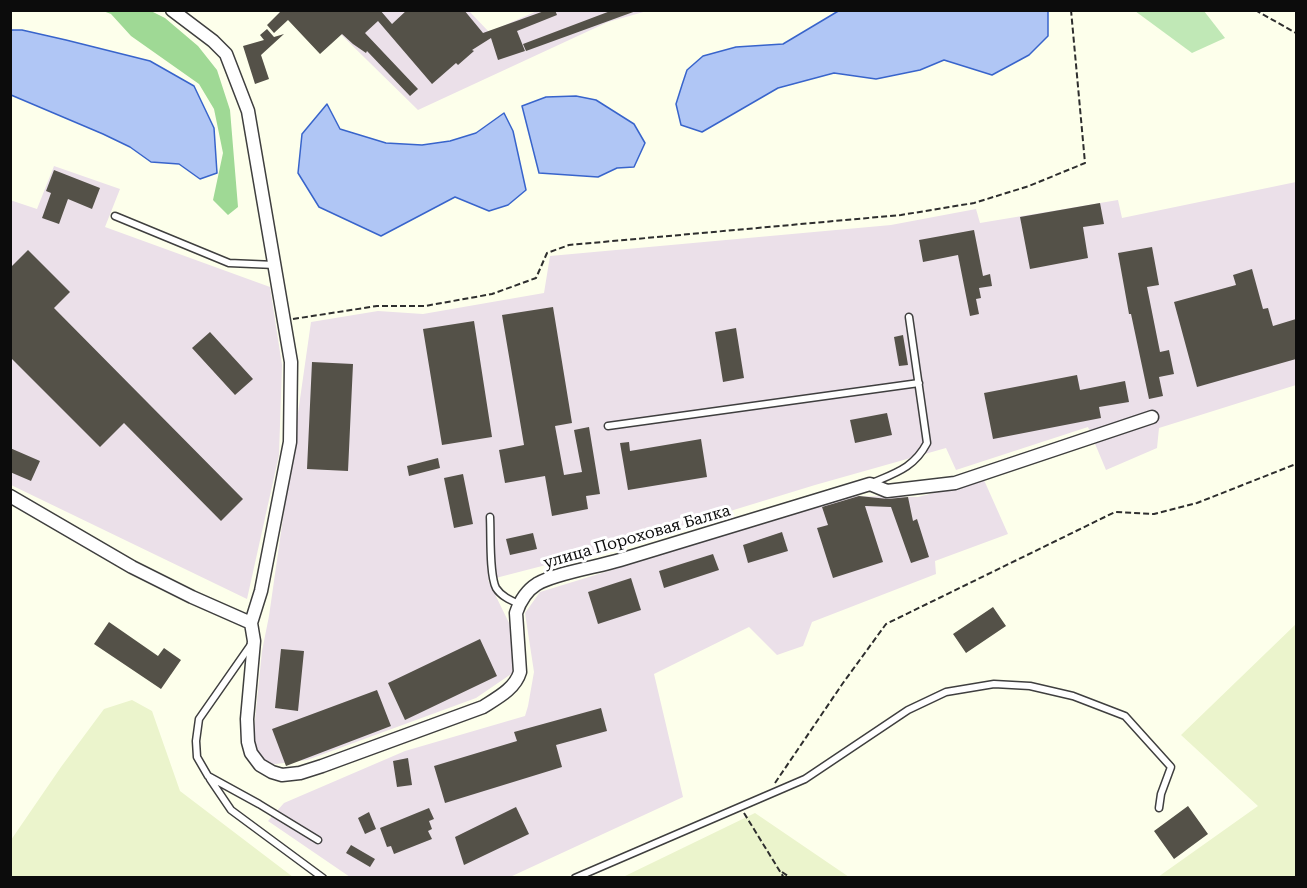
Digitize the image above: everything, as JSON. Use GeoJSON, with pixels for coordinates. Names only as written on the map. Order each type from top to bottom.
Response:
{"type":"FeatureCollection","features":[{"type":"Feature","properties":{"kind":"street"},"geometry":{"type":"LineString","coordinates":[[172,10],[213,40],[226,54],[248,111],[291,362],[290,442],[261,591],[252,622],[254,641],[247,719],[251,753],[260,765],[272,772],[282,775],[300,774],[483,707],[506,693],[518,679],[520,672],[516,613],[519,604]]}},
{"type":"Feature","properties":{"kind":"street","name":"улица Пороховая Балка"},"geometry":{"type":"LineString","coordinates":[[519,604],[524,594],[549,579],[596,567],[870,484],[887,491],[955,483],[1152,417]]}},
{"type":"Feature","properties":{"kind":"street"},"geometry":{"type":"LineString","coordinates":[[10,496],[132,567],[192,597],[252,622]]}},
{"type":"Feature","properties":{"kind":"lane"},"geometry":{"type":"LineString","coordinates":[[115,216],[229,263],[275,265]]}},
{"type":"Feature","properties":{"kind":"lane"},"geometry":{"type":"LineString","coordinates":[[870,484],[903,470],[921,456],[927,443],[909,318]]}},
{"type":"Feature","properties":{"kind":"lane"},"geometry":{"type":"LineString","coordinates":[[608,426],[919,383]]}},
{"type":"Feature","properties":{"kind":"lane"},"geometry":{"type":"LineString","coordinates":[[490,517],[493,576],[496,588],[503,596],[519,604]]}},
{"type":"Feature","properties":{"kind":"lane"},"geometry":{"type":"LineString","coordinates":[[254,641],[200,719],[196,741],[197,757],[231,810],[323,878]]}},
{"type":"Feature","properties":{"kind":"lane"},"geometry":{"type":"LineString","coordinates":[[576,878],[805,779],[908,710],[946,692],[994,684],[1030,686],[1073,696],[1125,716],[1171,767],[1161,794],[1159,808]]}},
{"type":"Feature","properties":{"kind":"lane"},"geometry":{"type":"LineString","coordinates":[[208,776],[318,840]]}},
{"type":"Feature","properties":{"kind":"path"},"geometry":{"type":"LineString","coordinates":[[285,320],[377,306],[425,306],[492,294],[536,278],[547,253],[569,245],[901,215],[974,203],[1029,186],[1085,164],[1071,10]]}},
{"type":"Feature","properties":{"kind":"path"},"geometry":{"type":"LineString","coordinates":[[1255,10],[1296,33]]}},
{"type":"Feature","properties":{"kind":"path"},"geometry":{"type":"LineString","coordinates":[[769,793],[886,624],[1115,512],[1154,514],[1197,503],[1296,464]]}},
{"type":"Feature","properties":{"kind":"path"},"geometry":{"type":"LineString","coordinates":[[739,806],[784,878]]}},
{"type":"Feature","properties":{"kind":"path"},"geometry":{"type":"LineString","coordinates":[[782,872],[791,878]]}},
{"type":"Feature","properties":{"kind":"shaded area"},"geometry":{"type":"Polygon","coordinates":[[[317,11],[469,11],[489,32],[537,11],[647,11],[608,22],[418,110],[317,11]]]}},
{"type":"Feature","properties":{"kind":"shaded area"},"geometry":{"type":"Polygon","coordinates":[[[54,166],[120,189],[105,227],[270,287],[282,365],[279,455],[247,599],[11,485],[10,200],[37,209],[54,166]]]}},
{"type":"Feature","properties":{"kind":"shaded area"},"geometry":{"type":"Polygon","coordinates":[[[1296,182],[1296,385],[1159,428],[1157,448],[1106,470],[1088,427],[956,470],[946,448],[815,485],[600,551],[488,580],[510,625],[517,670],[476,698],[307,760],[268,765],[256,756],[254,730],[262,651],[311,322],[378,311],[423,314],[544,293],[550,256],[891,225],[976,209],[980,223],[1118,200],[1122,218],[1296,182]]]}},
{"type":"Feature","properties":{"kind":"shaded area"},"geometry":{"type":"Polygon","coordinates":[[[984,480],[1008,534],[935,561],[936,574],[812,622],[803,646],[777,655],[749,627],[654,674],[683,797],[510,877],[350,877],[268,821],[284,803],[405,751],[525,716],[534,672],[525,613],[540,592],[853,496],[918,497],[984,480]]]}},
{"type":"Feature","properties":{"kind":"green space"},"geometry":{"type":"Polygon","coordinates":[[[103,11],[151,11],[165,18],[198,46],[217,70],[230,110],[238,207],[228,215],[213,200],[223,153],[214,109],[199,84],[131,36],[111,14],[103,11]]]}},
{"type":"Feature","properties":{"kind":"green space"},"geometry":{"type":"Polygon","coordinates":[[[1135,11],[1204,11],[1225,38],[1192,53],[1135,11]]]}},
{"type":"Feature","properties":{"kind":"green space"},"geometry":{"type":"Polygon","coordinates":[[[1296,624],[1296,877],[1158,877],[1258,806],[1181,735],[1296,624]]]}},
{"type":"Feature","properties":{"kind":"green space"},"geometry":{"type":"Polygon","coordinates":[[[132,700],[152,711],[180,791],[293,877],[11,877],[11,840],[104,709],[132,700]]]}},
{"type":"Feature","properties":{"kind":"green space"},"geometry":{"type":"Polygon","coordinates":[[[755,813],[849,877],[623,877],[755,813]]]}},
{"type":"Feature","properties":{"kind":"water"},"geometry":{"type":"Polygon","coordinates":[[[840,10],[1048,11],[1048,36],[1029,55],[992,75],[944,60],[920,70],[876,79],[834,73],[778,88],[702,132],[681,125],[676,104],[682,85],[687,70],[703,56],[736,47],[783,44],[840,10]]]}},
{"type":"Feature","properties":{"kind":"water"},"geometry":{"type":"Polygon","coordinates":[[[11,30],[22,30],[150,61],[194,86],[214,128],[217,173],[200,179],[179,164],[151,162],[130,147],[103,134],[11,95],[11,30]]]}},
{"type":"Feature","properties":{"kind":"water"},"geometry":{"type":"Polygon","coordinates":[[[576,96],[596,100],[634,124],[645,143],[634,167],[617,168],[598,177],[539,173],[522,106],[546,97],[576,96]]]}},
{"type":"Feature","properties":{"kind":"water"},"geometry":{"type":"Polygon","coordinates":[[[327,104],[340,129],[386,143],[422,145],[450,141],[476,133],[504,113],[513,131],[526,190],[508,205],[489,211],[455,197],[381,236],[319,207],[298,173],[302,134],[327,104]]]}},
{"type":"Feature","properties":{"kind":"building"},"geometry":{"type":"Polygon","coordinates":[[[279,10],[380,10],[392,24],[407,10],[464,10],[483,33],[547,10],[555,10],[557,15],[517,31],[525,51],[498,60],[491,38],[472,50],[474,51],[458,65],[456,63],[432,84],[378,21],[365,33],[418,89],[410,96],[367,51],[366,53],[342,34],[320,54],[288,20],[274,33],[267,25],[280,12],[279,10]]]}},
{"type":"Feature","properties":{"kind":"building"},"geometry":{"type":"Polygon","coordinates":[[[613,10],[636,11],[526,51],[523,44],[613,10]]]}},
{"type":"Feature","properties":{"kind":"building"},"geometry":{"type":"Polygon","coordinates":[[[267,29],[274,37],[284,34],[261,55],[269,79],[255,84],[243,46],[264,40],[260,35],[267,29]]]}},
{"type":"Feature","properties":{"kind":"building"},"geometry":{"type":"Polygon","coordinates":[[[54,170],[100,188],[92,209],[68,199],[59,224],[42,218],[51,193],[46,191],[54,170]]]}},
{"type":"Feature","properties":{"kind":"building"},"geometry":{"type":"Polygon","coordinates":[[[1100,203],[1104,224],[1083,227],[1088,258],[1030,269],[1020,217],[1100,203]]]}},
{"type":"Feature","properties":{"kind":"building"},"geometry":{"type":"Polygon","coordinates":[[[974,230],[983,276],[990,274],[992,286],[979,288],[981,298],[976,299],[979,314],[970,316],[958,255],[923,262],[919,240],[974,230]]]}},
{"type":"Feature","properties":{"kind":"building"},"geometry":{"type":"Polygon","coordinates":[[[1152,247],[1159,285],[1147,287],[1160,352],[1169,350],[1174,374],[1159,377],[1163,396],[1149,399],[1131,314],[1129,314],[1118,253],[1152,247]]]}},
{"type":"Feature","properties":{"kind":"building"},"geometry":{"type":"Polygon","coordinates":[[[28,250],[70,292],[54,308],[243,499],[221,521],[124,423],[100,447],[10,357],[10,268],[28,250]]]}},
{"type":"Feature","properties":{"kind":"building"},"geometry":{"type":"Polygon","coordinates":[[[1252,269],[1263,309],[1268,308],[1273,326],[1296,319],[1296,359],[1197,387],[1174,302],[1236,285],[1233,275],[1252,269]]]}},
{"type":"Feature","properties":{"kind":"building"},"geometry":{"type":"Polygon","coordinates":[[[553,307],[572,423],[555,426],[564,475],[582,472],[574,430],[589,427],[600,494],[586,496],[588,509],[552,516],[545,476],[505,483],[499,450],[524,445],[502,315],[553,307]]]}},
{"type":"Feature","properties":{"kind":"building"},"geometry":{"type":"Polygon","coordinates":[[[474,321],[492,437],[442,445],[423,329],[474,321]]]}},
{"type":"Feature","properties":{"kind":"building"},"geometry":{"type":"Polygon","coordinates":[[[736,328],[744,378],[723,382],[715,332],[736,328]]]}},
{"type":"Feature","properties":{"kind":"building"},"geometry":{"type":"Polygon","coordinates":[[[210,332],[253,379],[235,395],[192,348],[210,332]]]}},
{"type":"Feature","properties":{"kind":"building"},"geometry":{"type":"Polygon","coordinates":[[[903,335],[908,365],[899,366],[894,337],[903,335]]]}},
{"type":"Feature","properties":{"kind":"building"},"geometry":{"type":"Polygon","coordinates":[[[312,362],[353,364],[348,471],[307,469],[312,362]]]}},
{"type":"Feature","properties":{"kind":"building"},"geometry":{"type":"Polygon","coordinates":[[[1077,375],[1080,390],[1125,381],[1129,402],[1099,407],[1101,418],[993,439],[984,393],[1077,375]]]}},
{"type":"Feature","properties":{"kind":"building"},"geometry":{"type":"Polygon","coordinates":[[[887,413],[892,435],[855,443],[850,420],[887,413]]]}},
{"type":"Feature","properties":{"kind":"building"},"geometry":{"type":"Polygon","coordinates":[[[701,439],[707,477],[628,490],[620,443],[629,442],[630,451],[701,439]]]}},
{"type":"Feature","properties":{"kind":"building"},"geometry":{"type":"Polygon","coordinates":[[[10,448],[40,461],[31,481],[10,472],[10,448]]]}},
{"type":"Feature","properties":{"kind":"building"},"geometry":{"type":"Polygon","coordinates":[[[438,458],[440,468],[409,476],[407,466],[438,458]]]}},
{"type":"Feature","properties":{"kind":"building"},"geometry":{"type":"Polygon","coordinates":[[[463,474],[473,524],[454,528],[444,478],[463,474]]]}},
{"type":"Feature","properties":{"kind":"building"},"geometry":{"type":"Polygon","coordinates":[[[859,496],[888,499],[908,497],[913,521],[917,519],[929,557],[911,563],[891,507],[865,506],[883,562],[833,578],[817,528],[828,525],[822,507],[859,496]]]}},
{"type":"Feature","properties":{"kind":"building"},"geometry":{"type":"Polygon","coordinates":[[[782,532],[788,551],[748,563],[743,545],[782,532]]]}},
{"type":"Feature","properties":{"kind":"building"},"geometry":{"type":"Polygon","coordinates":[[[533,533],[537,549],[510,555],[506,539],[533,533]]]}},
{"type":"Feature","properties":{"kind":"building"},"geometry":{"type":"Polygon","coordinates":[[[713,554],[719,570],[664,588],[659,571],[713,554]]]}},
{"type":"Feature","properties":{"kind":"building"},"geometry":{"type":"Polygon","coordinates":[[[631,578],[641,610],[598,624],[588,592],[631,578]]]}},
{"type":"Feature","properties":{"kind":"building"},"geometry":{"type":"Polygon","coordinates":[[[993,607],[1006,626],[966,653],[953,634],[993,607]]]}},
{"type":"Feature","properties":{"kind":"building"},"geometry":{"type":"Polygon","coordinates":[[[109,622],[158,656],[164,648],[181,660],[161,689],[94,644],[109,622]]]}},
{"type":"Feature","properties":{"kind":"building"},"geometry":{"type":"Polygon","coordinates":[[[480,639],[497,676],[405,720],[388,683],[480,639]]]}},
{"type":"Feature","properties":{"kind":"building"},"geometry":{"type":"Polygon","coordinates":[[[281,649],[304,651],[298,711],[275,708],[281,649]]]}},
{"type":"Feature","properties":{"kind":"building"},"geometry":{"type":"Polygon","coordinates":[[[377,690],[391,726],[286,766],[272,729],[377,690]]]}},
{"type":"Feature","properties":{"kind":"building"},"geometry":{"type":"Polygon","coordinates":[[[601,708],[607,731],[556,745],[562,767],[445,803],[434,766],[517,741],[514,732],[601,708]]]}},
{"type":"Feature","properties":{"kind":"building"},"geometry":{"type":"Polygon","coordinates":[[[408,758],[412,785],[397,787],[393,761],[408,758]]]}},
{"type":"Feature","properties":{"kind":"building"},"geometry":{"type":"Polygon","coordinates":[[[1188,806],[1208,834],[1174,859],[1154,831],[1188,806]]]}},
{"type":"Feature","properties":{"kind":"building"},"geometry":{"type":"Polygon","coordinates":[[[516,807],[529,834],[464,865],[455,837],[516,807]]]}},
{"type":"Feature","properties":{"kind":"building"},"geometry":{"type":"Polygon","coordinates":[[[429,808],[434,819],[429,821],[432,829],[428,831],[432,839],[394,854],[391,846],[387,847],[380,828],[429,808]]]}},
{"type":"Feature","properties":{"kind":"building"},"geometry":{"type":"Polygon","coordinates":[[[369,812],[376,829],[365,834],[358,818],[369,812]]]}},
{"type":"Feature","properties":{"kind":"building"},"geometry":{"type":"Polygon","coordinates":[[[351,845],[375,859],[370,867],[346,853],[351,845]]]}}]}
